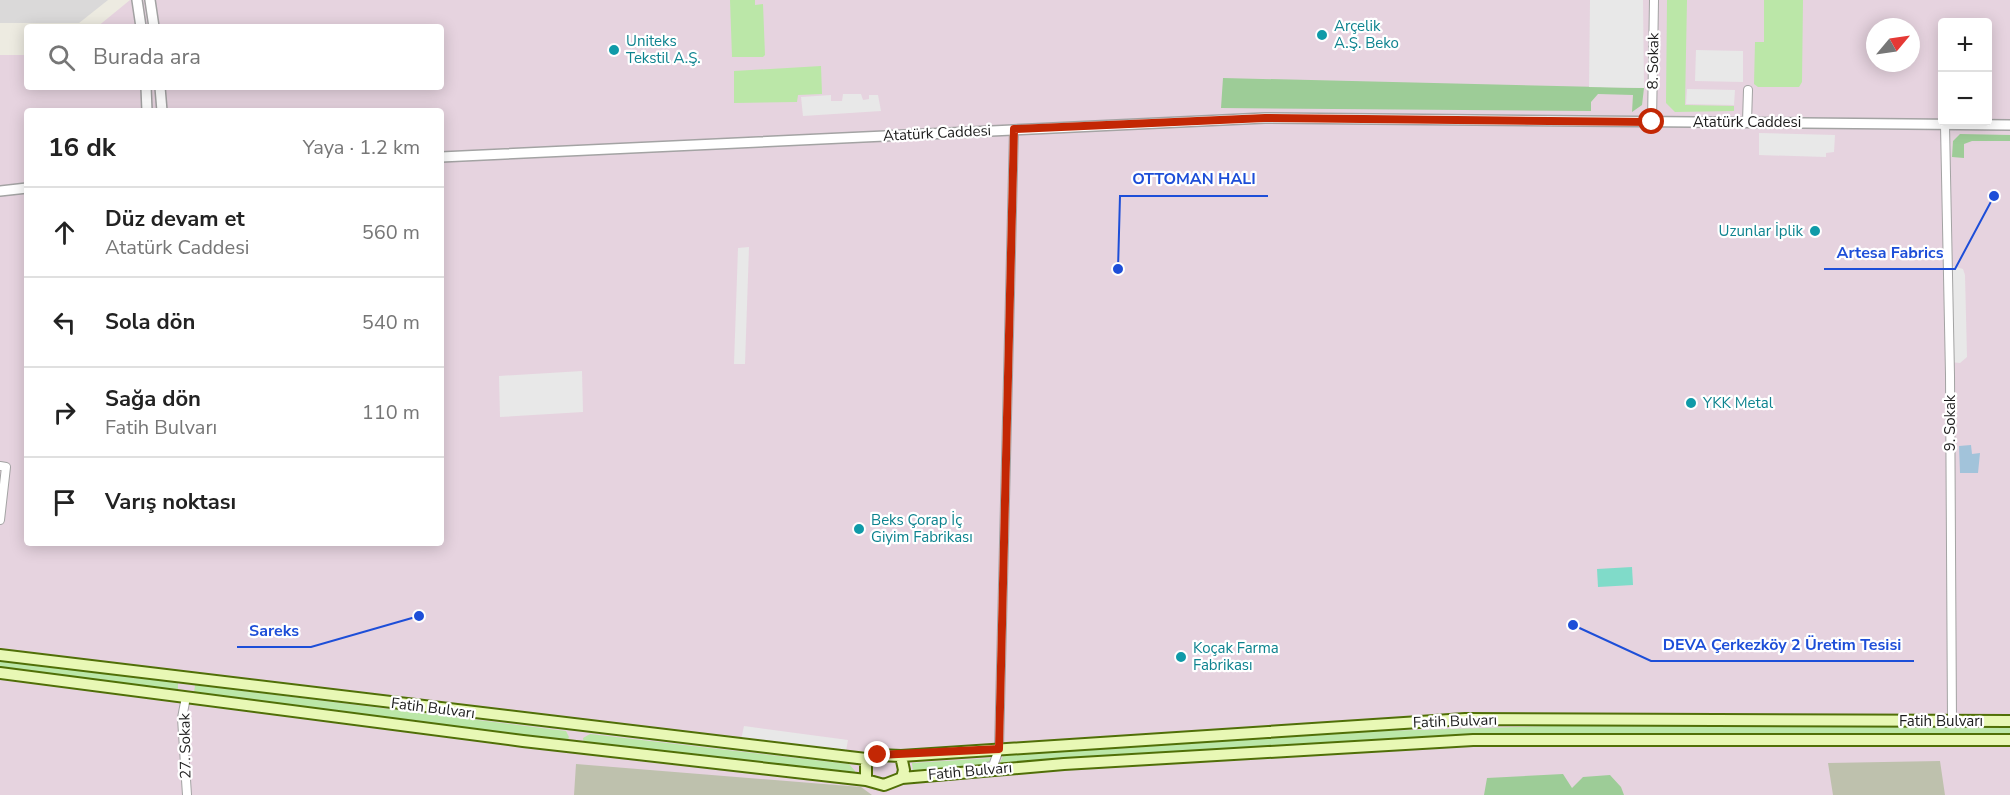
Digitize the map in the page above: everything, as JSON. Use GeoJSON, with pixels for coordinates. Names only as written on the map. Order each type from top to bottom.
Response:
{"type":"FeatureCollection","features":[{"type":"Feature","properties":{"kind":"main road","name":"Fatih Bulvarı"},"geometry":{"type":"LineString","coordinates":[[0,655],[866,759],[878,755],[901,756],[1465,719],[2010,721]]}},
{"type":"Feature","properties":{"kind":"main road","name":"Fatih Bulvarı"},"geometry":{"type":"LineString","coordinates":[[0,673],[523,741],[866,780],[885,790],[902,778],[963,771],[1473,740],[2010,740]]}},
{"type":"Feature","properties":{"kind":"main road"},"geometry":{"type":"LineString","coordinates":[[1940,740],[1951,733],[1952,722]]}},
{"type":"Feature","properties":{"kind":"main road"},"geometry":{"type":"LineString","coordinates":[[901,756],[904,770],[902,778]]}},
{"type":"Feature","properties":{"kind":"main road"},"geometry":{"type":"LineString","coordinates":[[866,759],[866,780]]}},
{"type":"Feature","properties":{"kind":"street"},"geometry":{"type":"LineString","coordinates":[[137,0],[141,24]]}},
{"type":"Feature","properties":{"kind":"street"},"geometry":{"type":"LineString","coordinates":[[150,0],[154,24]]}},
{"type":"Feature","properties":{"kind":"street","name":"8. Sokak"},"geometry":{"type":"LineString","coordinates":[[1652,122],[1654,0]]}},
{"type":"Feature","properties":{"kind":"street"},"geometry":{"type":"LineString","coordinates":[[146,90],[147,108]]}},
{"type":"Feature","properties":{"kind":"street"},"geometry":{"type":"LineString","coordinates":[[160,90],[162,108]]}},
{"type":"Feature","properties":{"kind":"street"},"geometry":{"type":"LineString","coordinates":[[1747,122],[1748,90]]}},
{"type":"Feature","properties":{"kind":"street","name":"Atatürk Caddesi"},"geometry":{"type":"LineString","coordinates":[[444,157],[1265,118],[1938,125]]}},
{"type":"Feature","properties":{"kind":"street","name":"Atatürk Caddesi"},"geometry":{"type":"LineString","coordinates":[[1992,125],[2010,125]]}},
{"type":"Feature","properties":{"kind":"street","name":"9. Sokak"},"geometry":{"type":"LineString","coordinates":[[1945,126],[1950,375],[1952,722]]}},
{"type":"Feature","properties":{"kind":"street"},"geometry":{"type":"LineString","coordinates":[[963,771],[993,766],[999,749],[1014,129]]}},
{"type":"Feature","properties":{"kind":"street"},"geometry":{"type":"LineString","coordinates":[[0,191],[24,188]]}},
{"type":"Feature","properties":{"kind":"street"},"geometry":{"type":"LineString","coordinates":[[0,466],[6,467],[0,520]]}},
{"type":"Feature","properties":{"kind":"street","name":"27. Sokak"},"geometry":{"type":"LineString","coordinates":[[186,697],[182,718],[187,795]]}},
{"type":"Feature","properties":{"kind":"shaded area"},"geometry":{"type":"Polygon","coordinates":[[[0,0],[108,0],[79,23],[0,23],[0,0]]]}},
{"type":"Feature","properties":{"kind":"shaded area"},"geometry":{"type":"Polygon","coordinates":[[[130,0],[2010,0],[2010,795],[0,795],[0,55],[24,55],[24,90],[444,90],[444,24],[101,24],[130,0]]]}},
{"type":"Feature","properties":{"kind":"shaded area"},"geometry":{"type":"Polygon","coordinates":[[[1590,0],[1643,0],[1644,88],[1589,87],[1590,0]]]}},
{"type":"Feature","properties":{"kind":"shaded area"},"geometry":{"type":"Polygon","coordinates":[[[1696,50],[1743,51],[1743,82],[1695,81],[1696,50]]]}},
{"type":"Feature","properties":{"kind":"shaded area"},"geometry":{"type":"Polygon","coordinates":[[[1687,89],[1735,90],[1734,105],[1686,104],[1687,89]]]}},
{"type":"Feature","properties":{"kind":"shaded area"},"geometry":{"type":"Polygon","coordinates":[[[843,94],[861,94],[863,100],[869,99],[869,95],[878,95],[881,111],[803,116],[801,97],[831,95],[831,101],[842,101],[843,94]]]}},
{"type":"Feature","properties":{"kind":"shaded area"},"geometry":{"type":"Polygon","coordinates":[[[1759,133],[1835,135],[1834,152],[1826,153],[1826,157],[1759,155],[1759,133]]]}},
{"type":"Feature","properties":{"kind":"shaded area"},"geometry":{"type":"Polygon","coordinates":[[[749,247],[745,364],[734,364],[738,248],[749,247]]]}},
{"type":"Feature","properties":{"kind":"shaded area"},"geometry":{"type":"Polygon","coordinates":[[[1953,266],[1963,269],[1965,275],[1967,357],[1960,363],[1950,362],[1950,268],[1953,266]]]}},
{"type":"Feature","properties":{"kind":"shaded area"},"geometry":{"type":"Polygon","coordinates":[[[582,371],[583,412],[500,417],[499,376],[582,371]]]}},
{"type":"Feature","properties":{"kind":"shaded area"},"geometry":{"type":"Polygon","coordinates":[[[1971,445],[1972,454],[1980,453],[1978,473],[1960,473],[1959,446],[1971,445]]]}},
{"type":"Feature","properties":{"kind":"shaded area"},"geometry":{"type":"Polygon","coordinates":[[[1632,567],[1633,585],[1598,587],[1597,569],[1632,567]]]}},
{"type":"Feature","properties":{"kind":"shaded area"},"geometry":{"type":"Polygon","coordinates":[[[744,726],[848,740],[846,751],[741,740],[744,726]]]}},
{"type":"Feature","properties":{"kind":"shaded area"},"geometry":{"type":"Polygon","coordinates":[[[1940,761],[1945,795],[1833,795],[1828,763],[1940,761]]]}},
{"type":"Feature","properties":{"kind":"shaded area"},"geometry":{"type":"Polygon","coordinates":[[[576,764],[861,787],[872,795],[574,795],[576,764]]]}},
{"type":"Feature","properties":{"kind":"green space"},"geometry":{"type":"Polygon","coordinates":[[[730,0],[755,0],[755,5],[763,4],[765,55],[763,57],[732,57],[730,0]]]}},
{"type":"Feature","properties":{"kind":"green space"},"geometry":{"type":"Polygon","coordinates":[[[1667,0],[1687,0],[1685,105],[1734,106],[1734,111],[1675,112],[1666,103],[1667,0]]]}},
{"type":"Feature","properties":{"kind":"green space"},"geometry":{"type":"Polygon","coordinates":[[[1764,0],[1803,0],[1802,82],[1799,87],[1758,87],[1754,84],[1755,42],[1764,42],[1764,0]]]}},
{"type":"Feature","properties":{"kind":"green space"},"geometry":{"type":"Polygon","coordinates":[[[821,66],[822,94],[798,95],[797,102],[734,103],[734,71],[821,66]]]}},
{"type":"Feature","properties":{"kind":"green space"},"geometry":{"type":"Polygon","coordinates":[[[1223,78],[1644,88],[1642,105],[1632,112],[1633,95],[1598,94],[1591,102],[1591,111],[1221,108],[1223,78]]]}},
{"type":"Feature","properties":{"kind":"green space"},"geometry":{"type":"Polygon","coordinates":[[[1960,134],[2010,135],[2010,141],[1972,141],[1964,144],[1964,158],[1952,157],[1953,141],[1960,134]]]}},
{"type":"Feature","properties":{"kind":"green space"},"geometry":{"type":"Polygon","coordinates":[[[0,660],[178,682],[178,691],[0,670],[0,660]]]}},
{"type":"Feature","properties":{"kind":"green space"},"geometry":{"type":"Polygon","coordinates":[[[195,685],[566,731],[569,737],[567,742],[194,693],[195,685]]]}},
{"type":"Feature","properties":{"kind":"green space"},"geometry":{"type":"Polygon","coordinates":[[[1647,723],[2010,725],[2010,736],[1618,735],[999,765],[1004,754],[1381,731],[1647,723]]]}},
{"type":"Feature","properties":{"kind":"green space"},"geometry":{"type":"Polygon","coordinates":[[[590,734],[849,764],[855,771],[854,775],[584,744],[583,738],[590,734]]]}},
{"type":"Feature","properties":{"kind":"green space"},"geometry":{"type":"Polygon","coordinates":[[[993,758],[986,766],[913,773],[912,763],[993,758]]]}},
{"type":"Feature","properties":{"kind":"green space"},"geometry":{"type":"Polygon","coordinates":[[[1563,774],[1572,788],[1583,777],[1610,775],[1621,787],[1624,795],[1484,795],[1487,778],[1563,774]]]}},
{"type":"Feature","properties":{"kind":"place","name":"Arçelik A.Ş. Beko"},"geometry":{"type":"Point","coordinates":[1322,35]}},
{"type":"Feature","properties":{"kind":"place","name":"Uniteks Tekstil A.Ş."},"geometry":{"type":"Point","coordinates":[614,50]}},
{"type":"Feature","properties":{"kind":"place","name":"Artesa Fabrics"},"geometry":{"type":"Point","coordinates":[1994,196]}},
{"type":"Feature","properties":{"kind":"place","name":"Uzunlar İplik"},"geometry":{"type":"Point","coordinates":[1815,231]}},
{"type":"Feature","properties":{"kind":"place","name":"OTTOMAN HALI"},"geometry":{"type":"Point","coordinates":[1118,269]}},
{"type":"Feature","properties":{"kind":"place","name":"YKK Metal"},"geometry":{"type":"Point","coordinates":[1691,403]}},
{"type":"Feature","properties":{"kind":"place","name":"Beks Çorap İç Giyim Fabrikası"},"geometry":{"type":"Point","coordinates":[859,529]}},
{"type":"Feature","properties":{"kind":"place","name":"Sareks"},"geometry":{"type":"Point","coordinates":[419,616]}},
{"type":"Feature","properties":{"kind":"place","name":"DEVA Çerkezköy 2 Üretim Tesisi"},"geometry":{"type":"Point","coordinates":[1573,625]}},
{"type":"Feature","properties":{"kind":"place","name":"Koçak Farma Fabrikası"},"geometry":{"type":"Point","coordinates":[1181,657]}},
{"type":"Feature","properties":{"kind":"route"},"geometry":{"type":"LineString","coordinates":[[878,755],[901,756],[999,749],[1014,129],[1265,118],[1652,122]]}}]}
